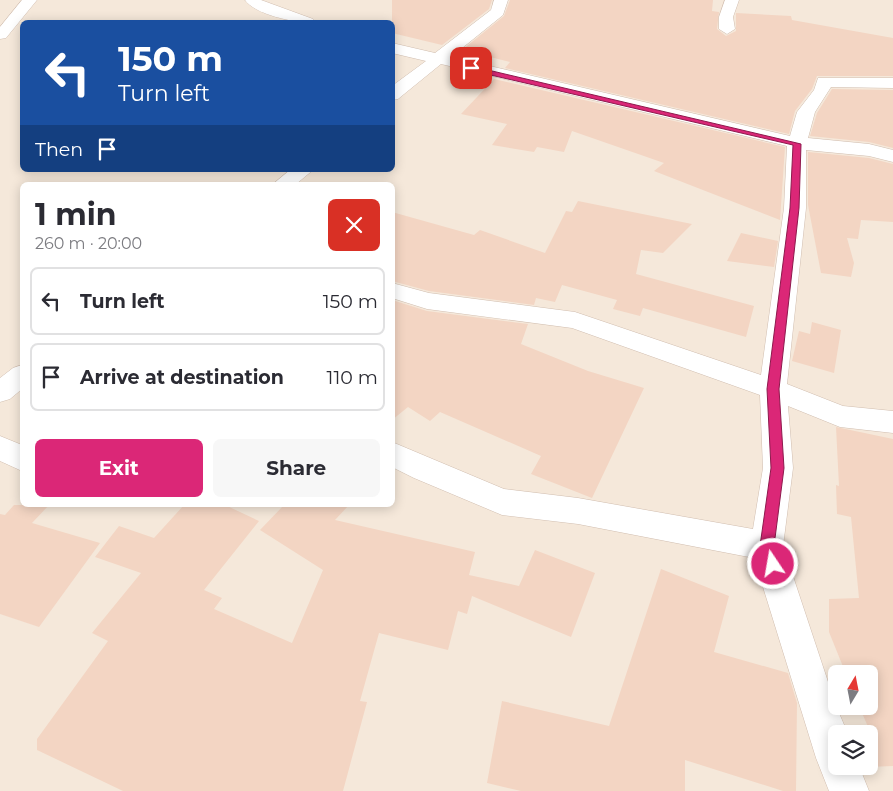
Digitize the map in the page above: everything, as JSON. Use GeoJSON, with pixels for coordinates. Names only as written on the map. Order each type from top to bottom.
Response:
{"type":"FeatureCollection","features":[{"type":"Feature","properties":{"kind":"street"},"geometry":{"type":"LineString","coordinates":[[1,35],[30,0]]}},
{"type":"Feature","properties":{"kind":"street"},"geometry":{"type":"LineString","coordinates":[[252,0],[258,4],[302,20]]}},
{"type":"Feature","properties":{"kind":"street"},"geometry":{"type":"LineString","coordinates":[[395,93],[498,12],[501,0]]}},
{"type":"Feature","properties":{"kind":"street"},"geometry":{"type":"LineString","coordinates":[[727,29],[726,18],[732,0]]}},
{"type":"Feature","properties":{"kind":"street"},"geometry":{"type":"LineString","coordinates":[[1,35],[20,33]]}},
{"type":"Feature","properties":{"kind":"street"},"geometry":{"type":"LineString","coordinates":[[395,49],[435,60],[797,144],[869,150],[893,156]]}},
{"type":"Feature","properties":{"kind":"street"},"geometry":{"type":"LineString","coordinates":[[828,733],[767,546],[778,468],[773,389],[795,208],[797,144],[806,112],[822,90],[824,82],[893,83]]}},
{"type":"Feature","properties":{"kind":"street"},"geometry":{"type":"LineString","coordinates":[[286,182],[300,172]]}},
{"type":"Feature","properties":{"kind":"street"},"geometry":{"type":"LineString","coordinates":[[395,291],[427,301],[575,320],[773,389],[840,416],[893,422]]}},
{"type":"Feature","properties":{"kind":"street"},"geometry":{"type":"LineString","coordinates":[[0,392],[20,377]]}},
{"type":"Feature","properties":{"kind":"street"},"geometry":{"type":"LineString","coordinates":[[0,447],[20,458]]}},
{"type":"Feature","properties":{"kind":"street"},"geometry":{"type":"LineString","coordinates":[[395,455],[425,470],[502,502],[578,511],[767,546]]}},
{"type":"Feature","properties":{"kind":"street"},"geometry":{"type":"LineString","coordinates":[[843,775],[849,791]]}},
{"type":"Feature","properties":{"kind":"shaded area"},"geometry":{"type":"Polygon","coordinates":[[[0,0],[893,0],[893,791],[0,791],[0,0]]]}},
{"type":"Feature","properties":{"kind":"building"},"geometry":{"type":"Polygon","coordinates":[[[392,0],[492,0],[489,9],[442,45],[395,34],[395,20],[392,20],[392,0]]]}},
{"type":"Feature","properties":{"kind":"building"},"geometry":{"type":"Polygon","coordinates":[[[510,0],[713,0],[712,11],[719,12],[717,29],[726,36],[736,31],[736,13],[791,16],[792,20],[893,38],[893,76],[817,76],[812,89],[795,111],[789,134],[505,68],[510,62],[462,50],[504,16],[510,0]]]}},
{"type":"Feature","properties":{"kind":"building"},"geometry":{"type":"Polygon","coordinates":[[[494,79],[785,147],[780,220],[654,171],[664,163],[572,131],[564,152],[537,147],[534,152],[492,145],[507,124],[461,114],[494,79]]]}},
{"type":"Feature","properties":{"kind":"building"},"geometry":{"type":"Polygon","coordinates":[[[832,89],[893,90],[893,148],[869,142],[810,136],[817,113],[832,89]]]}},
{"type":"Feature","properties":{"kind":"building"},"geometry":{"type":"Polygon","coordinates":[[[808,152],[869,158],[893,164],[893,222],[861,220],[858,239],[847,238],[854,263],[851,277],[821,273],[808,205],[808,152]]]}},
{"type":"Feature","properties":{"kind":"building"},"geometry":{"type":"Polygon","coordinates":[[[578,201],[692,224],[663,253],[641,250],[636,274],[754,306],[746,337],[643,308],[640,316],[613,309],[617,300],[562,285],[555,302],[536,298],[534,305],[429,291],[395,282],[395,213],[474,235],[480,230],[545,253],[566,211],[572,212],[578,201]]]}},
{"type":"Feature","properties":{"kind":"building"},"geometry":{"type":"Polygon","coordinates":[[[741,233],[778,241],[774,267],[727,261],[741,233]]]}},
{"type":"Feature","properties":{"kind":"building"},"geometry":{"type":"Polygon","coordinates":[[[395,301],[427,311],[528,324],[521,344],[588,371],[644,388],[592,498],[531,474],[541,456],[440,412],[430,421],[408,407],[395,418],[395,301]]]}},
{"type":"Feature","properties":{"kind":"building"},"geometry":{"type":"Polygon","coordinates":[[[812,322],[841,330],[834,373],[792,361],[799,331],[810,334],[812,322]]]}},
{"type":"Feature","properties":{"kind":"building"},"geometry":{"type":"Polygon","coordinates":[[[836,427],[893,439],[893,766],[878,767],[878,725],[867,725],[863,715],[878,715],[878,665],[842,665],[829,632],[829,599],[859,598],[851,517],[837,514],[836,485],[839,486],[836,427]]]}},
{"type":"Feature","properties":{"kind":"building"},"geometry":{"type":"Polygon","coordinates":[[[14,505],[20,505],[20,507],[47,507],[32,523],[100,543],[39,627],[0,614],[0,514],[5,515],[14,505]]]}},
{"type":"Feature","properties":{"kind":"building"},"geometry":{"type":"Polygon","coordinates":[[[182,507],[229,507],[259,521],[204,590],[222,598],[214,609],[292,643],[323,570],[260,530],[282,507],[347,507],[335,520],[475,552],[469,575],[519,586],[535,550],[595,573],[571,637],[472,596],[467,614],[458,611],[448,650],[379,633],[360,701],[367,702],[343,791],[123,791],[37,750],[37,739],[108,641],[92,633],[141,573],[95,557],[119,526],[154,538],[182,507]]]}},
{"type":"Feature","properties":{"kind":"building"},"geometry":{"type":"Polygon","coordinates":[[[661,569],[729,596],[714,652],[788,673],[797,703],[796,791],[783,791],[685,760],[685,791],[521,791],[487,783],[502,701],[609,726],[661,569]]]}},
{"type":"Feature","properties":{"kind":"route"},"geometry":{"type":"LineString","coordinates":[[471,68],[797,144],[795,208],[773,389],[778,468],[767,546],[773,564]]}}]}
